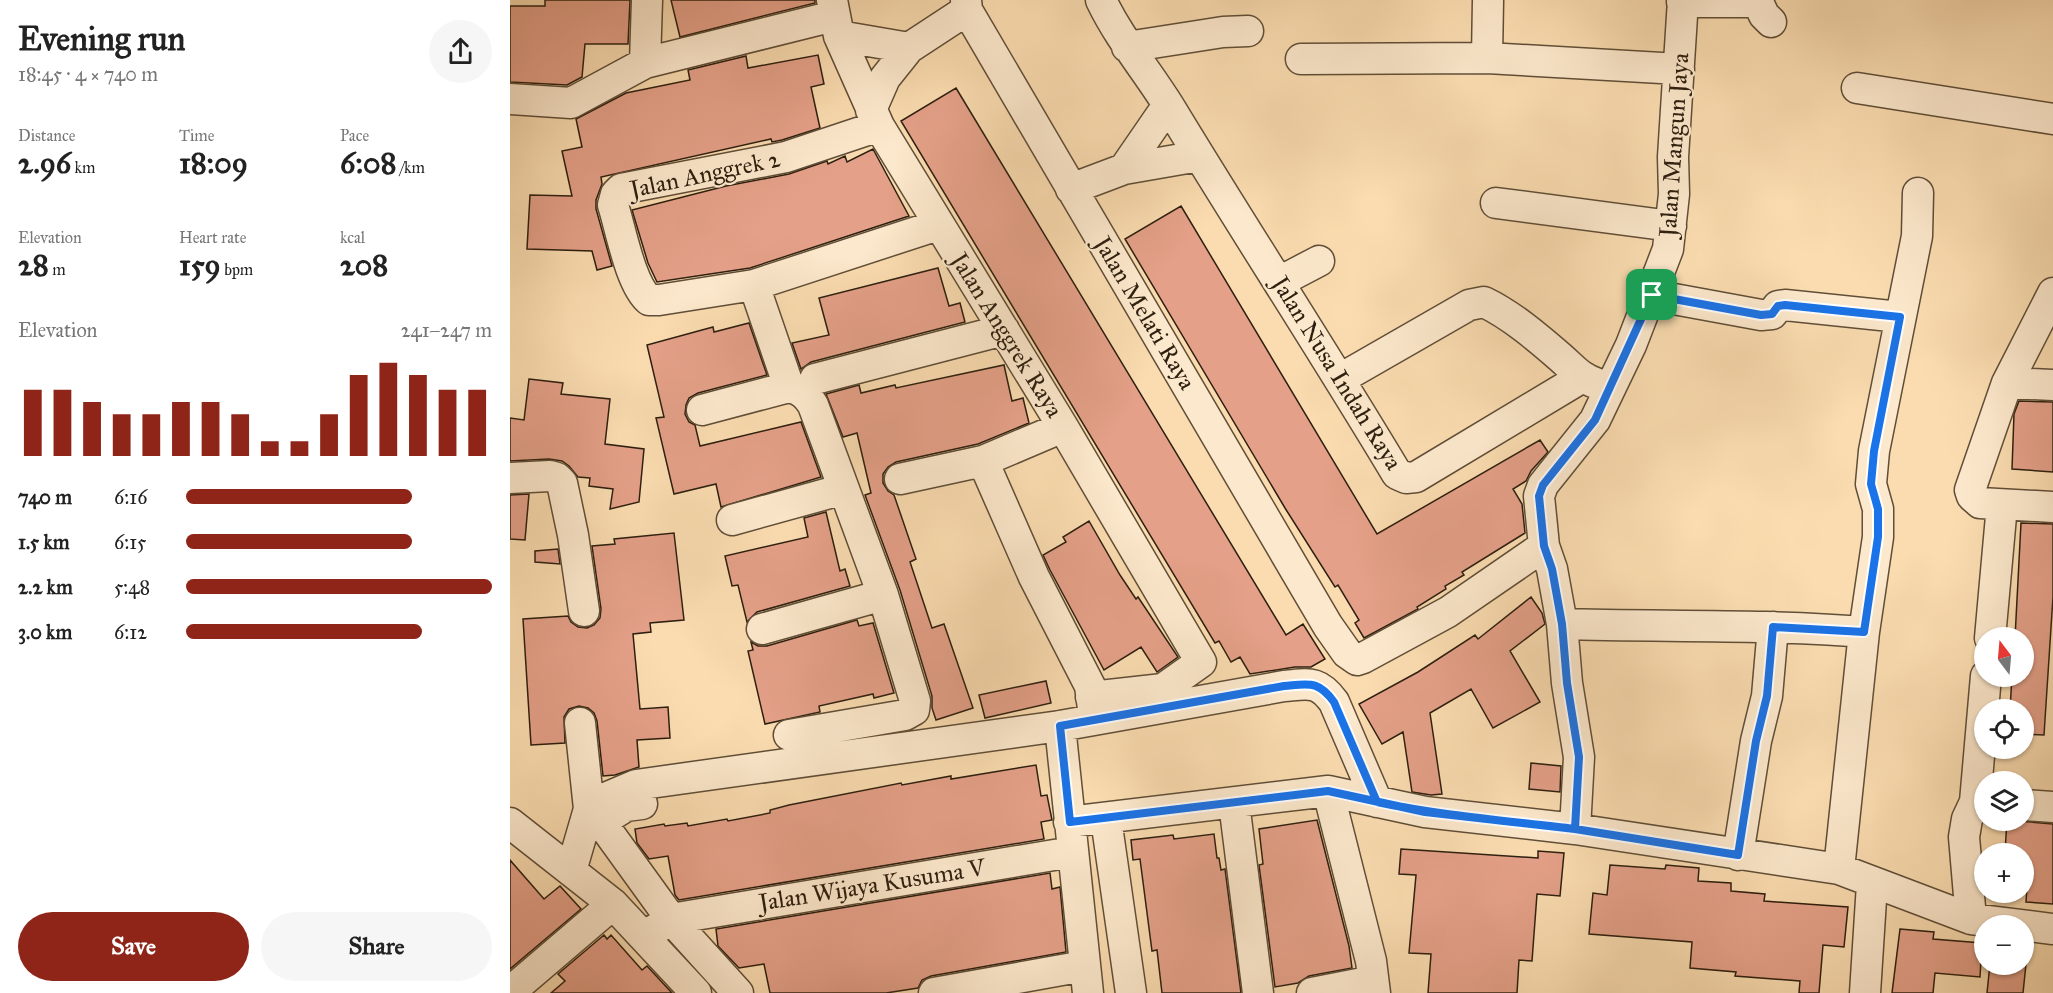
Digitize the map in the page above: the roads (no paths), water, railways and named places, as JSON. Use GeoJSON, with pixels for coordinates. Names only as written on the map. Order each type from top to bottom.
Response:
{"type":"FeatureCollection","features":[{"type":"Feature","properties":{"kind":"street"},"geometry":{"type":"LineString","coordinates":[[645,63],[646,0]]}},
{"type":"Feature","properties":{"kind":"street","name":"Jalan Nusa Indah Raya"},"geometry":{"type":"LineString","coordinates":[[1101,0],[1127,47],[1160,94],[1279,282],[1397,474],[1406,478],[1416,477],[1595,383]]}},
{"type":"Feature","properties":{"kind":"street"},"geometry":{"type":"LineString","coordinates":[[1487,58],[1488,0]]}},
{"type":"Feature","properties":{"kind":"street"},"geometry":{"type":"LineString","coordinates":[[1682,1],[1758,2],[1764,15],[1771,22]]}},
{"type":"Feature","properties":{"kind":"street","name":"Jalan Mangun Jaya"},"geometry":{"type":"LineString","coordinates":[[1575,829],[1579,757],[1567,683],[1562,624],[1552,569],[1544,546],[1539,496],[1543,485],[1595,420],[1595,383],[1631,345],[1668,249],[1674,194],[1673,157],[1682,1]]}},
{"type":"Feature","properties":{"kind":"street"},"geometry":{"type":"LineString","coordinates":[[875,118],[885,78],[909,48],[966,5]]}},
{"type":"Feature","properties":{"kind":"street","name":"Jalan Melati Raya"},"geometry":{"type":"LineString","coordinates":[[966,5],[1071,189],[1328,626],[1347,653],[1357,660],[1448,612],[1544,546]]}},
{"type":"Feature","properties":{"kind":"street"},"geometry":{"type":"LineString","coordinates":[[510,99],[571,103],[645,63],[835,17],[909,48]]}},
{"type":"Feature","properties":{"kind":"street","name":"Jalan Anggrek Raya"},"geometry":{"type":"LineString","coordinates":[[835,17],[875,118],[938,225],[1064,426],[1201,663],[1163,689],[1093,709]]}},
{"type":"Feature","properties":{"kind":"street"},"geometry":{"type":"LineString","coordinates":[[1127,47],[1223,32],[1248,31]]}},
{"type":"Feature","properties":{"kind":"street"},"geometry":{"type":"LineString","coordinates":[[1301,59],[1487,58],[1679,69]]}},
{"type":"Feature","properties":{"kind":"street"},"geometry":{"type":"LineString","coordinates":[[1857,88],[2053,119]]}},
{"type":"Feature","properties":{"kind":"street"},"geometry":{"type":"LineString","coordinates":[[1124,169],[1160,94]]}},
{"type":"Feature","properties":{"kind":"street","name":"Jalan Anggrek 2"},"geometry":{"type":"LineString","coordinates":[[875,118],[786,157],[631,185],[616,194],[613,205],[636,281],[644,295],[649,300],[753,285],[938,225]]}},
{"type":"Feature","properties":{"kind":"street"},"geometry":{"type":"LineString","coordinates":[[1071,189],[1124,169],[1199,156]]}},
{"type":"Feature","properties":{"kind":"street"},"geometry":{"type":"LineString","coordinates":[[1839,869],[1864,632],[1878,537],[1878,509],[1871,484],[1874,451],[1917,237],[1918,194]]}},
{"type":"Feature","properties":{"kind":"street"},"geometry":{"type":"LineString","coordinates":[[1496,203],[1671,226]]}},
{"type":"Feature","properties":{"kind":"street"},"geometry":{"type":"LineString","coordinates":[[1279,282],[1319,261]]}},
{"type":"Feature","properties":{"kind":"street"},"geometry":{"type":"LineString","coordinates":[[753,285],[802,383],[799,390],[807,395],[813,405],[882,596],[915,701],[914,710],[905,715],[789,735]]}},
{"type":"Feature","properties":{"kind":"street"},"geometry":{"type":"LineString","coordinates":[[2053,293],[2007,382],[1970,489],[1972,496],[1980,503],[2053,507]]}},
{"type":"Feature","properties":{"kind":"street"},"geometry":{"type":"LineString","coordinates":[[1652,295],[1761,315],[1772,314],[1778,306],[1785,305],[1900,317]]}},
{"type":"Feature","properties":{"kind":"street"},"geometry":{"type":"LineString","coordinates":[[1340,379],[1470,305],[1480,302],[1487,303],[1517,323],[1595,383]]}},
{"type":"Feature","properties":{"kind":"street"},"geometry":{"type":"LineString","coordinates":[[702,410],[1004,330]]}},
{"type":"Feature","properties":{"kind":"street"},"geometry":{"type":"LineString","coordinates":[[2007,382],[2053,385]]}},
{"type":"Feature","properties":{"kind":"street"},"geometry":{"type":"LineString","coordinates":[[900,479],[983,461],[1064,426]]}},
{"type":"Feature","properties":{"kind":"street"},"geometry":{"type":"LineString","coordinates":[[983,461],[1034,577],[1089,686],[1093,709]]}},
{"type":"Feature","properties":{"kind":"street"},"geometry":{"type":"LineString","coordinates":[[510,478],[550,476],[562,483],[573,535],[584,611]]}},
{"type":"Feature","properties":{"kind":"street"},"geometry":{"type":"LineString","coordinates":[[732,520],[844,489]]}},
{"type":"Feature","properties":{"kind":"street"},"geometry":{"type":"LineString","coordinates":[[1991,627],[2002,505]]}},
{"type":"Feature","properties":{"kind":"street"},"geometry":{"type":"LineString","coordinates":[[762,629],[882,596]]}},
{"type":"Feature","properties":{"kind":"street"},"geometry":{"type":"LineString","coordinates":[[1562,624],[1773,627],[1864,632]]}},
{"type":"Feature","properties":{"kind":"street"},"geometry":{"type":"LineString","coordinates":[[1738,855],[1756,741],[1767,696],[1773,627]]}},
{"type":"Feature","properties":{"kind":"street"},"geometry":{"type":"LineString","coordinates":[[738,993],[671,919],[606,829],[607,818],[626,806],[1060,735],[1093,709],[1313,684],[1327,692],[1334,702],[1377,802]]}},
{"type":"Feature","properties":{"kind":"street"},"geometry":{"type":"LineString","coordinates":[[1981,771],[1985,687]]}},
{"type":"Feature","properties":{"kind":"street"},"geometry":{"type":"LineString","coordinates":[[571,870],[589,805],[580,723]]}},
{"type":"Feature","properties":{"kind":"street"},"geometry":{"type":"LineString","coordinates":[[589,805],[636,785],[1060,735]]}},
{"type":"Feature","properties":{"kind":"street"},"geometry":{"type":"LineString","coordinates":[[934,993],[1086,979],[1060,735]]}},
{"type":"Feature","properties":{"kind":"street"},"geometry":{"type":"LineString","coordinates":[[1070,822],[1328,791],[1425,812],[1575,829],[1839,869],[1872,884],[1971,920],[2053,928]]}},
{"type":"Feature","properties":{"kind":"street"},"geometry":{"type":"LineString","coordinates":[[1312,993],[1374,987],[1371,961],[1328,791]]}},
{"type":"Feature","properties":{"kind":"street"},"geometry":{"type":"LineString","coordinates":[[1234,803],[1258,993]]}},
{"type":"Feature","properties":{"kind":"street"},"geometry":{"type":"LineString","coordinates":[[2034,806],[2053,807]]}},
{"type":"Feature","properties":{"kind":"street"},"geometry":{"type":"LineString","coordinates":[[1971,920],[1964,837],[1967,819],[1974,810]]}},
{"type":"Feature","properties":{"kind":"street"},"geometry":{"type":"LineString","coordinates":[[1106,819],[1131,993]]}},
{"type":"Feature","properties":{"kind":"street"},"geometry":{"type":"LineString","coordinates":[[512,828],[571,870],[613,904],[696,993]]}},
{"type":"Feature","properties":{"kind":"street","name":"Jalan Wijaya Kusuma V"},"geometry":{"type":"LineString","coordinates":[[671,919],[1072,852]]}},
{"type":"Feature","properties":{"kind":"street"},"geometry":{"type":"LineString","coordinates":[[1865,993],[1872,884]]}},
{"type":"Feature","properties":{"kind":"street"},"geometry":{"type":"LineString","coordinates":[[510,992],[613,904]]}},
{"type":"Feature","properties":{"kind":"street"},"geometry":{"type":"LineString","coordinates":[[644,937],[671,919]]}}]}
